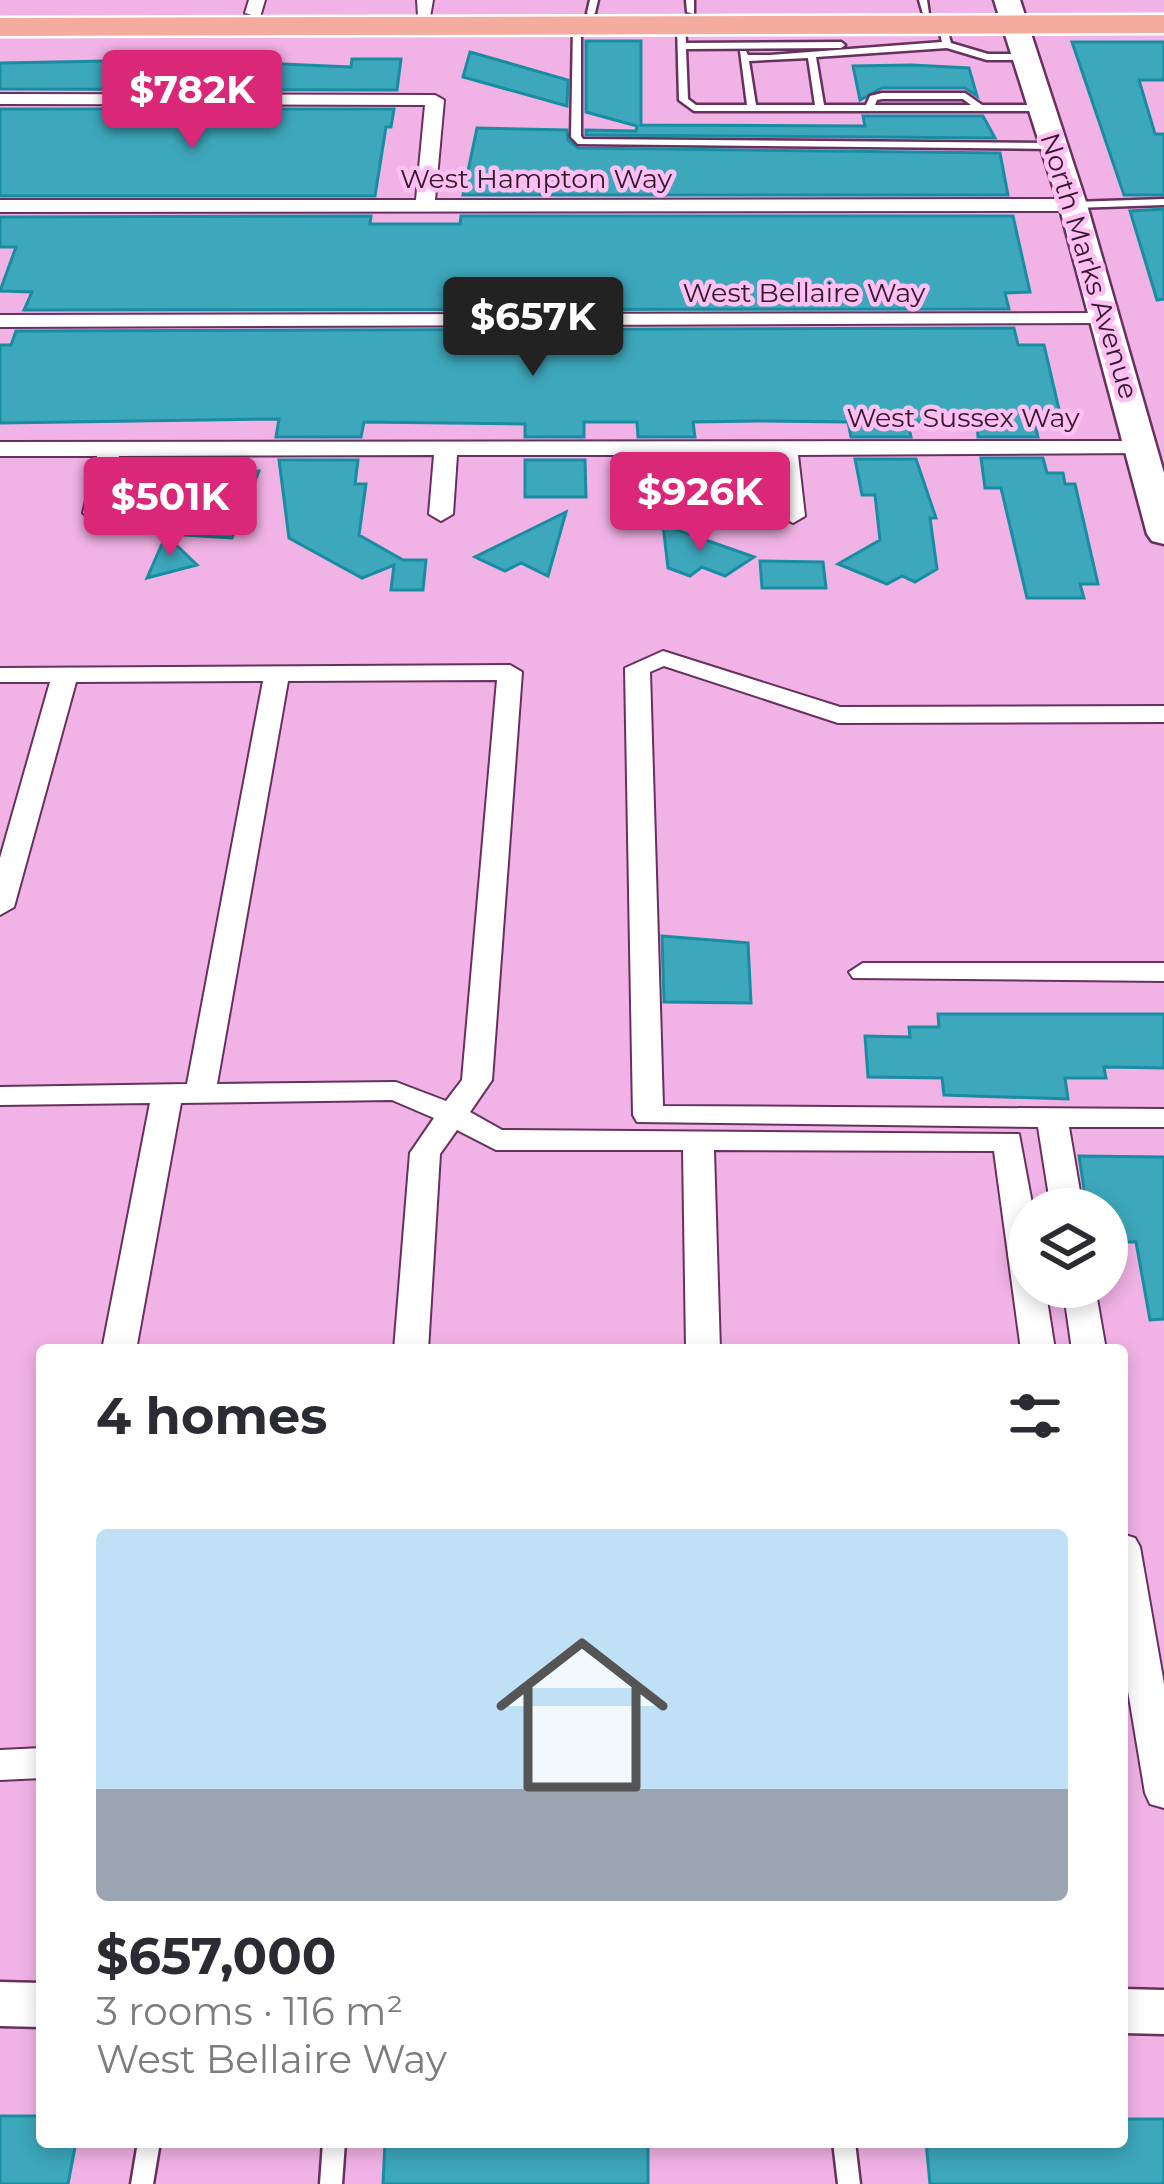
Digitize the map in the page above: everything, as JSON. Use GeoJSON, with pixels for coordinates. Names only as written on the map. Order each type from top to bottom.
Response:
{"type":"FeatureCollection","features":[{"type":"Feature","properties":{"kind":"main road"},"geometry":{"type":"LineString","coordinates":[[0,13],[424,7],[587,13],[869,35],[934,20]]}},
{"type":"Feature","properties":{"kind":"main road"},"geometry":{"type":"LineString","coordinates":[[686,21],[934,20],[1011,12],[1164,12]]}},
{"type":"Feature","properties":{"kind":"main road"},"geometry":{"type":"LineString","coordinates":[[1011,12],[1164,24]]}},
{"type":"Feature","properties":{"kind":"main road","name":"North Marks Avenue"},"geometry":{"type":"LineString","coordinates":[[1011,12],[1072,205],[1163,528]]}},
{"type":"Feature","properties":{"kind":"main road"},"geometry":{"type":"LineString","coordinates":[[0,27],[326,26],[587,13]]}},
{"type":"Feature","properties":{"kind":"street"},"geometry":{"type":"LineString","coordinates":[[0,99],[435,100],[424,206]]}},
{"type":"Feature","properties":{"kind":"street","name":"West Hampton Way"},"geometry":{"type":"LineString","coordinates":[[0,206],[1072,205]]}},
{"type":"Feature","properties":{"kind":"street","name":"West Bellaire Way"},"geometry":{"type":"LineString","coordinates":[[0,321],[1105,320]]}},
{"type":"Feature","properties":{"kind":"street","name":"West Sussex Way"},"geometry":{"type":"LineString","coordinates":[[0,448],[1140,448]]}},
{"type":"Feature","properties":{"kind":"street"},"geometry":{"type":"LineString","coordinates":[[95,513],[110,448]]}},
{"type":"Feature","properties":{"kind":"street"},"geometry":{"type":"LineString","coordinates":[[441,514],[446,448]]}},
{"type":"Feature","properties":{"kind":"street"},"geometry":{"type":"LineString","coordinates":[[786,448],[794,516]]}},
{"type":"Feature","properties":{"kind":"street"},"geometry":{"type":"LineString","coordinates":[[1164,714],[838,715],[663,658],[638,668],[647,1115],[1164,1118]]}},
{"type":"Feature","properties":{"kind":"street"},"geometry":{"type":"LineString","coordinates":[[0,675],[510,673],[477,1080],[425,1153],[411,1344]]}},
{"type":"Feature","properties":{"kind":"street"},"geometry":{"type":"LineString","coordinates":[[200,1094],[277,674]]}},
{"type":"Feature","properties":{"kind":"street"},"geometry":{"type":"LineString","coordinates":[[0,907],[65,675]]}},
{"type":"Feature","properties":{"kind":"street"},"geometry":{"type":"LineString","coordinates":[[863,972],[1164,972]]}},
{"type":"Feature","properties":{"kind":"street"},"geometry":{"type":"LineString","coordinates":[[0,1096],[396,1091],[496,1140],[1008,1141],[1037,1344]]}},
{"type":"Feature","properties":{"kind":"street"},"geometry":{"type":"LineString","coordinates":[[120,1344],[167,1095]]}},
{"type":"Feature","properties":{"kind":"street"},"geometry":{"type":"LineString","coordinates":[[1052,1117],[1064,1188]]}},
{"type":"Feature","properties":{"kind":"street"},"geometry":{"type":"LineString","coordinates":[[698,1140],[703,1344]]}},
{"type":"Feature","properties":{"kind":"street"},"geometry":{"type":"LineString","coordinates":[[1082,1308],[1088,1344]]}},
{"type":"Feature","properties":{"kind":"street"},"geometry":{"type":"LineString","coordinates":[[1128,1581],[1164,1792]]}},
{"type":"Feature","properties":{"kind":"street"},"geometry":{"type":"LineString","coordinates":[[0,1765],[36,1762]]}},
{"type":"Feature","properties":{"kind":"street"},"geometry":{"type":"LineString","coordinates":[[0,2005],[36,2005]]}},
{"type":"Feature","properties":{"kind":"street"},"geometry":{"type":"LineString","coordinates":[[1128,2011],[1164,2012]]}},
{"type":"Feature","properties":{"kind":"lane"},"geometry":{"type":"LineString","coordinates":[[587,13],[576,137],[581,142],[1054,146]]}},
{"type":"Feature","properties":{"kind":"lane"},"geometry":{"type":"LineString","coordinates":[[934,20],[988,58],[1025,57]]}},
{"type":"Feature","properties":{"kind":"lane"},"geometry":{"type":"LineString","coordinates":[[869,35],[812,58],[743,52],[686,21],[685,100],[694,108],[1041,108]]}},
{"type":"Feature","properties":{"kind":"lane"},"geometry":{"type":"LineString","coordinates":[[743,52],[869,35]]}},
{"type":"Feature","properties":{"kind":"lane"},"geometry":{"type":"LineString","coordinates":[[743,52],[752,109]]}},
{"type":"Feature","properties":{"kind":"lane"},"geometry":{"type":"LineString","coordinates":[[812,58],[820,109]]}},
{"type":"Feature","properties":{"kind":"lane"},"geometry":{"type":"LineString","coordinates":[[1072,205],[1164,202]]}},
{"type":"Feature","properties":{"kind":"lane"},"geometry":{"type":"LineString","coordinates":[[142,2184],[148,2148]]}},
{"type":"Feature","properties":{"kind":"lane"},"geometry":{"type":"LineString","coordinates":[[331,2184],[334,2148]]}},
{"type":"Feature","properties":{"kind":"lane"},"geometry":{"type":"LineString","coordinates":[[845,2148],[849,2184]]}},
{"type":"Feature","properties":{"kind":"building"},"geometry":{"type":"Polygon","coordinates":[[[586,41],[641,41],[641,125],[865,126],[863,116],[983,116],[995,138],[586,135],[586,130],[636,131],[637,126],[586,112],[586,41]]]}},
{"type":"Feature","properties":{"kind":"building"},"geometry":{"type":"Polygon","coordinates":[[[1072,42],[1164,42],[1164,80],[1139,80],[1155,134],[1164,134],[1164,195],[1124,195],[1072,42]]]}},
{"type":"Feature","properties":{"kind":"building"},"geometry":{"type":"Polygon","coordinates":[[[470,52],[568,80],[567,106],[463,77],[470,52]]]}},
{"type":"Feature","properties":{"kind":"building"},"geometry":{"type":"Polygon","coordinates":[[[352,59],[401,59],[397,90],[0,89],[0,63],[160,60],[159,67],[239,67],[240,62],[351,67],[352,59]]]}},
{"type":"Feature","properties":{"kind":"building"},"geometry":{"type":"Polygon","coordinates":[[[853,66],[969,68],[977,96],[965,88],[882,88],[860,100],[853,66]]]}},
{"type":"Feature","properties":{"kind":"building"},"geometry":{"type":"Polygon","coordinates":[[[0,109],[394,109],[391,127],[386,127],[375,196],[0,196],[0,109]]]}},
{"type":"Feature","properties":{"kind":"building"},"geometry":{"type":"Polygon","coordinates":[[[477,128],[567,130],[568,140],[578,148],[1000,153],[1008,195],[463,195],[477,128]]]}},
{"type":"Feature","properties":{"kind":"building"},"geometry":{"type":"Polygon","coordinates":[[[1164,209],[1164,299],[1157,300],[1130,211],[1164,209]]]}},
{"type":"Feature","properties":{"kind":"building"},"geometry":{"type":"Polygon","coordinates":[[[371,216],[370,224],[460,224],[461,216],[1013,216],[1030,292],[1005,293],[1009,309],[24,310],[32,292],[0,291],[16,247],[0,247],[0,217],[371,216]]]}},
{"type":"Feature","properties":{"kind":"building"},"geometry":{"type":"Polygon","coordinates":[[[1014,328],[1018,345],[1044,345],[1061,418],[1033,417],[1038,437],[978,437],[977,423],[946,422],[908,422],[911,437],[851,437],[848,422],[693,422],[695,437],[638,437],[637,422],[584,422],[584,437],[525,437],[525,424],[364,422],[361,437],[276,437],[279,419],[0,423],[0,345],[11,345],[16,331],[1014,328]]]}},
{"type":"Feature","properties":{"kind":"building"},"geometry":{"type":"Polygon","coordinates":[[[981,458],[1043,458],[1047,473],[1063,473],[1065,484],[1075,484],[1098,584],[1080,584],[1084,598],[1027,598],[1001,488],[985,488],[981,458]]]}},
{"type":"Feature","properties":{"kind":"building"},"geometry":{"type":"Polygon","coordinates":[[[855,459],[916,459],[936,518],[930,518],[937,569],[915,582],[902,576],[887,584],[838,564],[880,540],[875,495],[862,495],[855,459]]]}},
{"type":"Feature","properties":{"kind":"building"},"geometry":{"type":"Polygon","coordinates":[[[279,460],[358,460],[355,484],[366,484],[359,535],[403,560],[426,560],[423,590],[391,590],[394,565],[362,578],[289,538],[279,460]]]}},
{"type":"Feature","properties":{"kind":"building"},"geometry":{"type":"Polygon","coordinates":[[[525,460],[585,460],[586,497],[525,497],[525,460]]]}},
{"type":"Feature","properties":{"kind":"building"},"geometry":{"type":"Polygon","coordinates":[[[640,460],[697,460],[701,497],[642,497],[640,460]]]}},
{"type":"Feature","properties":{"kind":"building"},"geometry":{"type":"Polygon","coordinates":[[[186,470],[259,471],[232,538],[167,534],[183,496],[186,470]]]}},
{"type":"Feature","properties":{"kind":"building"},"geometry":{"type":"Polygon","coordinates":[[[566,512],[548,576],[521,563],[505,571],[475,557],[566,512]]]}},
{"type":"Feature","properties":{"kind":"building"},"geometry":{"type":"Polygon","coordinates":[[[663,525],[754,557],[725,576],[702,567],[690,576],[668,568],[663,525]]]}},
{"type":"Feature","properties":{"kind":"building"},"geometry":{"type":"Polygon","coordinates":[[[166,535],[197,565],[147,578],[166,535]]]}},
{"type":"Feature","properties":{"kind":"building"},"geometry":{"type":"Polygon","coordinates":[[[760,561],[823,562],[826,588],[762,588],[760,561]]]}},
{"type":"Feature","properties":{"kind":"building"},"geometry":{"type":"Polygon","coordinates":[[[662,936],[748,943],[751,1003],[664,1002],[662,936]]]}},
{"type":"Feature","properties":{"kind":"building"},"geometry":{"type":"Polygon","coordinates":[[[938,1014],[1164,1014],[1164,1068],[1104,1067],[1106,1078],[1065,1078],[1068,1099],[944,1095],[942,1078],[868,1077],[865,1036],[910,1037],[909,1027],[939,1027],[938,1014]]]}},
{"type":"Feature","properties":{"kind":"building"},"geometry":{"type":"Polygon","coordinates":[[[1079,1156],[1164,1157],[1164,1319],[1150,1320],[1136,1242],[1128,1242],[1128,1188],[1084,1188],[1079,1156]]]}},
{"type":"Feature","properties":{"kind":"building"},"geometry":{"type":"Polygon","coordinates":[[[0,2116],[36,2116],[36,2148],[75,2148],[68,2184],[0,2184],[0,2116]]]}},
{"type":"Feature","properties":{"kind":"building"},"geometry":{"type":"Polygon","coordinates":[[[1128,2119],[1164,2119],[1164,2184],[930,2184],[927,2148],[1128,2148],[1128,2119]]]}},
{"type":"Feature","properties":{"kind":"building"},"geometry":{"type":"Polygon","coordinates":[[[385,2148],[648,2148],[648,2184],[383,2184],[385,2148]]]}}]}
